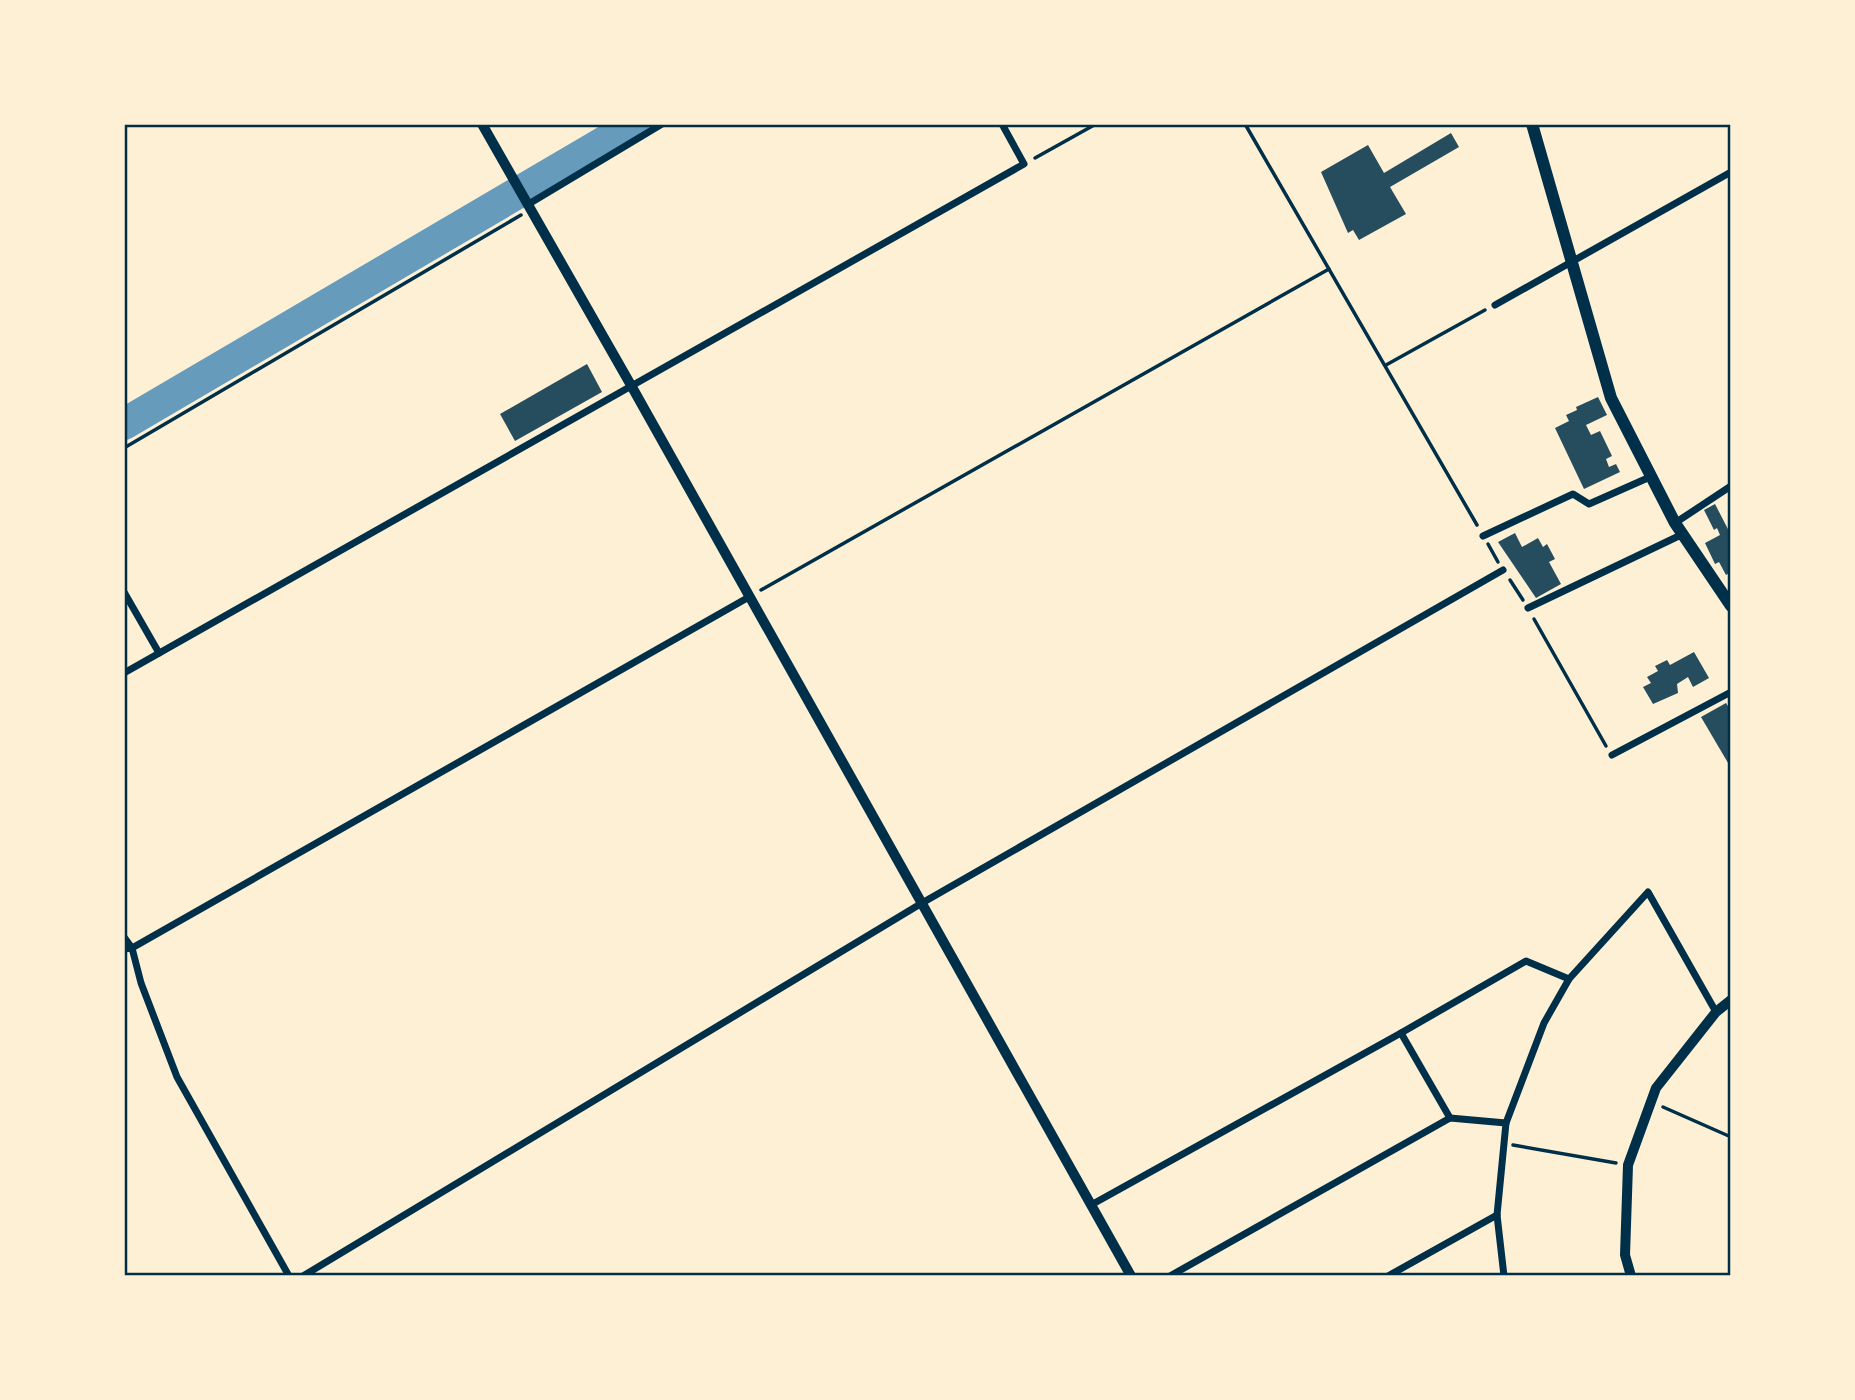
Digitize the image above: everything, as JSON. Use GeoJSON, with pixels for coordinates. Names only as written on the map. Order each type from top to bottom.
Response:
{"type":"FeatureCollection","features":[{"type":"Feature","properties":{"kind":"main road"},"geometry":{"type":"LineString","coordinates":[[1532,124],[1611,398],[1679,528],[1731,606]]}},
{"type":"Feature","properties":{"kind":"street"},"geometry":{"type":"LineString","coordinates":[[482,124],[1131,1276]]}},
{"type":"Feature","properties":{"kind":"street"},"geometry":{"type":"LineString","coordinates":[[527,204],[662,124]]}},
{"type":"Feature","properties":{"kind":"street"},"geometry":{"type":"LineString","coordinates":[[124,673],[1024,164],[1002,124]]}},
{"type":"Feature","properties":{"kind":"street"},"geometry":{"type":"LineString","coordinates":[[1495,305],[1731,172]]}},
{"type":"Feature","properties":{"kind":"street"},"geometry":{"type":"LineString","coordinates":[[1483,536],[1573,494],[1589,504],[1650,477]]}},
{"type":"Feature","properties":{"kind":"street"},"geometry":{"type":"LineString","coordinates":[[1528,608],[1679,528],[1731,486]]}},
{"type":"Feature","properties":{"kind":"street"},"geometry":{"type":"LineString","coordinates":[[303,1276],[922,903],[1503,570]]}},
{"type":"Feature","properties":{"kind":"street"},"geometry":{"type":"LineString","coordinates":[[124,592],[159,653]]}},
{"type":"Feature","properties":{"kind":"street"},"geometry":{"type":"LineString","coordinates":[[128,948],[750,597]]}},
{"type":"Feature","properties":{"kind":"street"},"geometry":{"type":"LineString","coordinates":[[1612,755],[1731,692]]}},
{"type":"Feature","properties":{"kind":"street"},"geometry":{"type":"LineString","coordinates":[[1504,1276],[1497,1215],[1506,1124],[1544,1024],[1569,979],[1648,892],[1716,1012]]}},
{"type":"Feature","properties":{"kind":"street"},"geometry":{"type":"LineString","coordinates":[[124,937],[177,1077],[289,1276]]}},
{"type":"Feature","properties":{"kind":"street"},"geometry":{"type":"LineString","coordinates":[[1091,1205],[1526,961],[1569,979]]}},
{"type":"Feature","properties":{"kind":"street"},"geometry":{"type":"LineString","coordinates":[[1631,1276],[1625,1255],[1629,1165],[1656,1088],[1716,1012],[1731,1000]]}},
{"type":"Feature","properties":{"kind":"street"},"geometry":{"type":"LineString","coordinates":[[1401,1033],[1450,1118]]}},
{"type":"Feature","properties":{"kind":"street"},"geometry":{"type":"LineString","coordinates":[[1170,1276],[1450,1118],[1506,1124]]}},
{"type":"Feature","properties":{"kind":"street"},"geometry":{"type":"LineString","coordinates":[[1388,1276],[1497,1215]]}},
{"type":"Feature","properties":{"kind":"path"},"geometry":{"type":"LineString","coordinates":[[1024,164],[1096,124]]}},
{"type":"Feature","properties":{"kind":"path"},"geometry":{"type":"LineString","coordinates":[[1245,124],[1612,755]]}},
{"type":"Feature","properties":{"kind":"path"},"geometry":{"type":"LineString","coordinates":[[124,448],[527,204]]}},
{"type":"Feature","properties":{"kind":"path"},"geometry":{"type":"LineString","coordinates":[[750,597],[1329,270]]}},
{"type":"Feature","properties":{"kind":"path"},"geometry":{"type":"LineString","coordinates":[[1386,365],[1495,305]]}},
{"type":"Feature","properties":{"kind":"path"},"geometry":{"type":"LineString","coordinates":[[1651,1102],[1731,1137]]}},
{"type":"Feature","properties":{"kind":"path"},"geometry":{"type":"LineString","coordinates":[[1504,1144],[1629,1165]]}},
{"type":"Feature","properties":{"kind":"building"},"geometry":{"type":"Polygon","coordinates":[[[1451,133],[1459,147],[1390,187],[1406,214],[1359,240],[1353,230],[1348,233],[1321,172],[1368,145],[1384,173],[1451,133]]]}},
{"type":"Feature","properties":{"kind":"building"},"geometry":{"type":"Polygon","coordinates":[[[587,364],[602,392],[515,441],[500,414],[587,364]]]}},
{"type":"Feature","properties":{"kind":"building"},"geometry":{"type":"Polygon","coordinates":[[[1598,397],[1607,415],[1586,425],[1591,435],[1600,431],[1612,456],[1606,459],[1609,467],[1616,464],[1620,472],[1584,489],[1555,428],[1569,421],[1566,415],[1577,410],[1576,407],[1598,397]]]}},
{"type":"Feature","properties":{"kind":"building"},"geometry":{"type":"Polygon","coordinates":[[[1715,504],[1731,535],[1731,572],[1726,575],[1719,562],[1715,564],[1705,543],[1720,535],[1717,528],[1714,530],[1704,510],[1715,504]]]}},
{"type":"Feature","properties":{"kind":"building"},"geometry":{"type":"Polygon","coordinates":[[[1515,533],[1522,547],[1538,538],[1543,547],[1547,544],[1555,559],[1549,562],[1561,584],[1536,598],[1498,542],[1515,533]]]}},
{"type":"Feature","properties":{"kind":"building"},"geometry":{"type":"Polygon","coordinates":[[[1694,652],[1709,678],[1693,687],[1688,677],[1677,684],[1678,693],[1653,704],[1643,687],[1651,683],[1647,677],[1658,671],[1655,666],[1667,660],[1670,665],[1694,652]]]}},
{"type":"Feature","properties":{"kind":"building"},"geometry":{"type":"Polygon","coordinates":[[[1726,703],[1731,711],[1731,768],[1701,717],[1726,703]]]}},
{"type":"Feature","properties":{"kind":"waterway"},"geometry":{"type":"LineString","coordinates":[[124,424],[635,124]]}}]}
